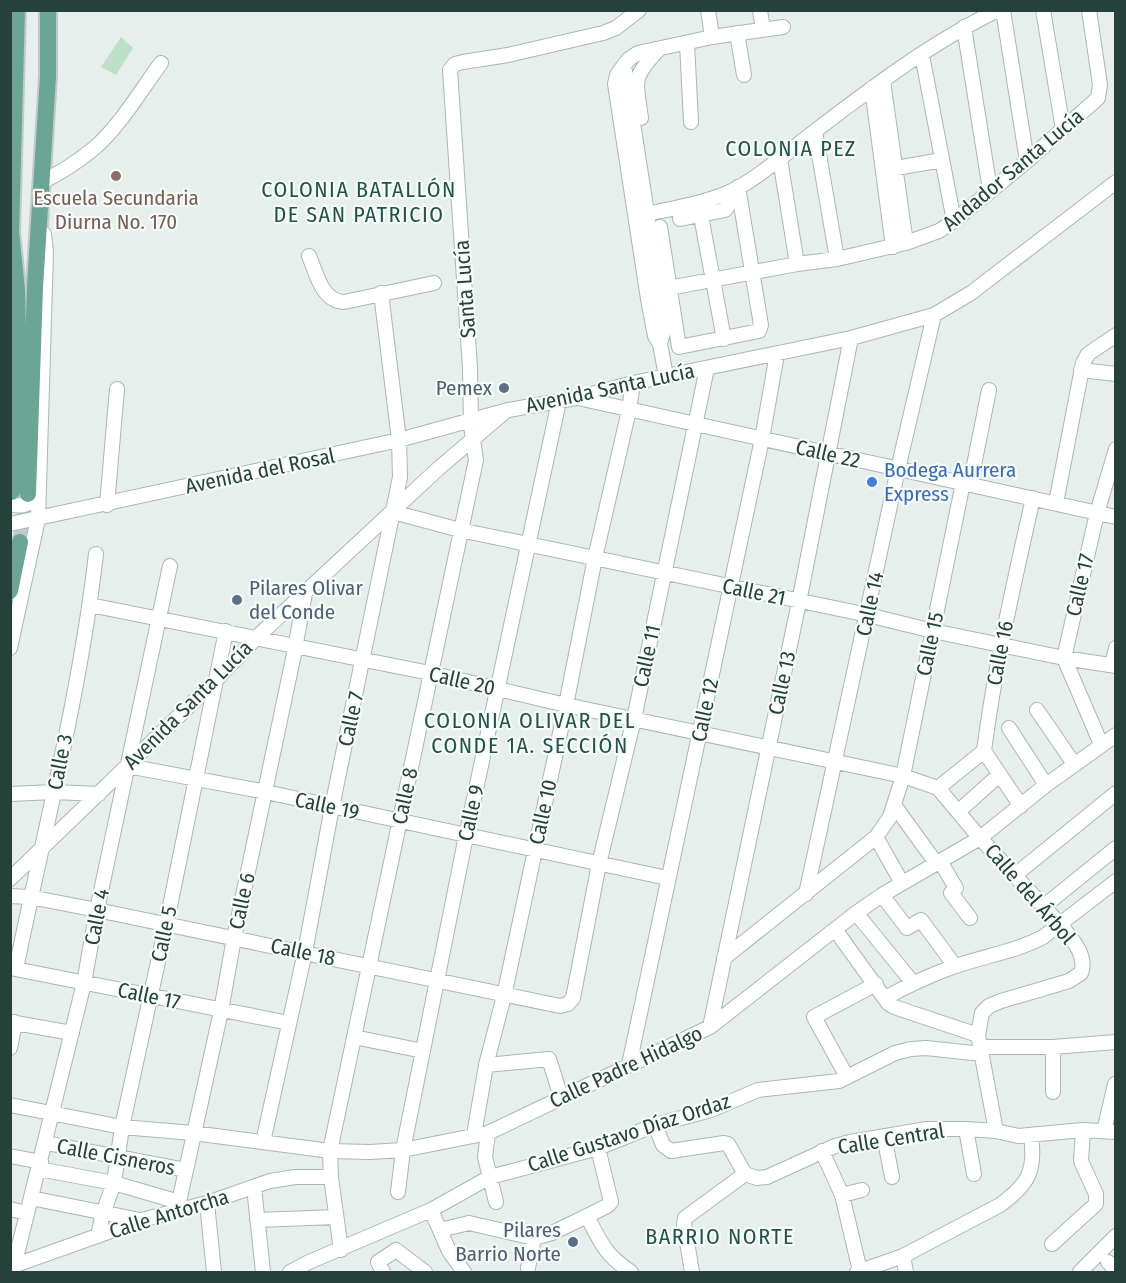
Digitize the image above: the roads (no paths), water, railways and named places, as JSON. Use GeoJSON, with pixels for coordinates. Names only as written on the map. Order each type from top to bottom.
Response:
{"type":"FeatureCollection","features":[{"type":"Feature","properties":{"kind":"main road"},"geometry":{"type":"LineString","coordinates":[[17,10],[11,240],[18,290],[17,407],[22,496]]}},
{"type":"Feature","properties":{"kind":"main road"},"geometry":{"type":"LineString","coordinates":[[22,496],[48,76],[48,10]]}},
{"type":"Feature","properties":{"kind":"main road"},"geometry":{"type":"LineString","coordinates":[[10,591],[20,542]]}},
{"type":"Feature","properties":{"kind":"street","name":"Santa Lucía"},"geometry":{"type":"LineString","coordinates":[[473,441],[450,75],[453,66],[463,62],[508,55],[594,36],[616,28],[639,10]]}},
{"type":"Feature","properties":{"kind":"street"},"geometry":{"type":"LineString","coordinates":[[708,10],[712,37]]}},
{"type":"Feature","properties":{"kind":"street"},"geometry":{"type":"LineString","coordinates":[[760,10],[763,30]]}},
{"type":"Feature","properties":{"kind":"street"},"geometry":{"type":"LineString","coordinates":[[642,214],[732,191],[780,159],[877,85],[964,27],[998,10]]}},
{"type":"Feature","properties":{"kind":"street"},"geometry":{"type":"LineString","coordinates":[[1003,10],[1027,161]]}},
{"type":"Feature","properties":{"kind":"street"},"geometry":{"type":"LineString","coordinates":[[1043,10],[1063,129]]}},
{"type":"Feature","properties":{"kind":"street","name":"Andador Santa Lucía"},"geometry":{"type":"LineString","coordinates":[[669,288],[753,271],[837,259],[899,245],[939,231],[1027,161],[1095,101],[1101,90],[1089,10]]}},
{"type":"Feature","properties":{"kind":"street"},"geometry":{"type":"LineString","coordinates":[[666,376],[648,299],[642,214],[615,84],[616,75],[629,59],[638,53],[712,37],[783,27]]}},
{"type":"Feature","properties":{"kind":"street"},"geometry":{"type":"LineString","coordinates":[[964,27],[990,190]]}},
{"type":"Feature","properties":{"kind":"street"},"geometry":{"type":"LineString","coordinates":[[737,33],[744,75]]}},
{"type":"Feature","properties":{"kind":"street"},"geometry":{"type":"LineString","coordinates":[[687,43],[691,122]]}},
{"type":"Feature","properties":{"kind":"street"},"geometry":{"type":"LineString","coordinates":[[641,118],[637,86],[638,74],[659,49]]}},
{"type":"Feature","properties":{"kind":"street"},"geometry":{"type":"LineString","coordinates":[[922,55],[954,221]]}},
{"type":"Feature","properties":{"kind":"street"},"geometry":{"type":"LineString","coordinates":[[42,182],[94,149],[110,132],[161,63]]}},
{"type":"Feature","properties":{"kind":"street"},"geometry":{"type":"LineString","coordinates":[[877,85],[899,245]]}},
{"type":"Feature","properties":{"kind":"street"},"geometry":{"type":"LineString","coordinates":[[815,131],[837,259]]}},
{"type":"Feature","properties":{"kind":"street"},"geometry":{"type":"LineString","coordinates":[[780,159],[797,264]]}},
{"type":"Feature","properties":{"kind":"street"},"geometry":{"type":"LineString","coordinates":[[889,170],[942,160]]}},
{"type":"Feature","properties":{"kind":"street","name":"Avenida Santa Lucía"},"geometry":{"type":"LineString","coordinates":[[10,879],[216,680],[256,637],[439,468],[508,410],[576,398],[633,382],[851,338],[934,315],[971,293],[1116,182]]}},
{"type":"Feature","properties":{"kind":"street"},"geometry":{"type":"LineString","coordinates":[[680,219],[725,210],[732,191]]}},
{"type":"Feature","properties":{"kind":"street"},"geometry":{"type":"LineString","coordinates":[[660,228],[678,346],[681,348],[760,330],[753,271],[732,191]]}},
{"type":"Feature","properties":{"kind":"street"},"geometry":{"type":"LineString","coordinates":[[701,216],[723,339]]}},
{"type":"Feature","properties":{"kind":"street"},"geometry":{"type":"LineString","coordinates":[[309,256],[326,295],[330,299],[344,302],[434,284]]}},
{"type":"Feature","properties":{"kind":"street","name":"Calle 7"},"geometry":{"type":"LineString","coordinates":[[263,1142],[305,952],[332,807],[400,477],[399,440],[381,293]]}},
{"type":"Feature","properties":{"kind":"street","name":"Calle 14"},"geometry":{"type":"LineString","coordinates":[[806,894],[898,469],[934,315]]}},
{"type":"Feature","properties":{"kind":"street"},"geometry":{"type":"LineString","coordinates":[[1056,503],[1082,370],[1088,354],[1116,335]]}},
{"type":"Feature","properties":{"kind":"street","name":"Calle 13"},"geometry":{"type":"LineString","coordinates":[[710,1027],[799,602],[851,338]]}},
{"type":"Feature","properties":{"kind":"street","name":"Calle 12"},"geometry":{"type":"LineString","coordinates":[[628,1065],[731,588],[777,354]]}},
{"type":"Feature","properties":{"kind":"street","name":"Calle 11"},"geometry":{"type":"LineString","coordinates":[[560,1006],[568,1004],[573,998],[599,864],[634,719],[707,368]]}},
{"type":"Feature","properties":{"kind":"street"},"geometry":{"type":"LineString","coordinates":[[1082,370],[1116,374]]}},
{"type":"Feature","properties":{"kind":"street","name":"Calle 10"},"geometry":{"type":"LineString","coordinates":[[496,1202],[481,1134],[486,1065],[504,996],[595,558],[629,410],[633,382]]}},
{"type":"Feature","properties":{"kind":"street"},"geometry":{"type":"LineString","coordinates":[[107,505],[117,389]]}},
{"type":"Feature","properties":{"kind":"street","name":"Calle 15"},"geometry":{"type":"LineString","coordinates":[[724,958],[876,837],[890,817],[903,776],[933,631],[989,390]]}},
{"type":"Feature","properties":{"kind":"street","name":"Calle 22"},"geometry":{"type":"LineString","coordinates":[[576,398],[1116,517]]}},
{"type":"Feature","properties":{"kind":"street","name":"Calle 9"},"geometry":{"type":"LineString","coordinates":[[398,1192],[404,1149],[466,836],[559,401]]}},
{"type":"Feature","properties":{"kind":"street","name":"Avenida del Rosal"},"geometry":{"type":"LineString","coordinates":[[10,524],[107,505],[399,440],[508,410]]}},
{"type":"Feature","properties":{"kind":"street","name":"Calle 8"},"geometry":{"type":"LineString","coordinates":[[341,1250],[331,1177],[330,1151],[476,460],[473,441]]}},
{"type":"Feature","properties":{"kind":"street","name":"Calle 17"},"geometry":{"type":"LineString","coordinates":[[1064,658],[1097,513],[1116,449]]}},
{"type":"Feature","properties":{"kind":"street"},"geometry":{"type":"LineString","coordinates":[[10,648],[38,519],[22,496]]}},
{"type":"Feature","properties":{"kind":"street","name":"Calle 16"},"geometry":{"type":"LineString","coordinates":[[984,751],[990,701],[1033,498]]}},
{"type":"Feature","properties":{"kind":"street","name":"Calle 21"},"geometry":{"type":"LineString","coordinates":[[393,512],[460,530],[868,615],[933,631],[1064,658],[1114,665]]}},
{"type":"Feature","properties":{"kind":"street","name":"Calle 3"},"geometry":{"type":"LineString","coordinates":[[13,968],[54,792],[90,605],[96,554]]}},
{"type":"Feature","properties":{"kind":"street","name":"Calle 4"},"geometry":{"type":"LineString","coordinates":[[12,1266],[46,1143],[84,983],[97,910],[170,566]]}},
{"type":"Feature","properties":{"kind":"street","name":"Calle 6"},"geometry":{"type":"LineString","coordinates":[[181,1206],[186,1170],[221,1011],[234,938],[296,647],[305,593]]}},
{"type":"Feature","properties":{"kind":"street","name":"Calle 20"},"geometry":{"type":"LineString","coordinates":[[90,605],[430,673],[566,705],[903,776],[938,788]]}},
{"type":"Feature","properties":{"kind":"street","name":"Calle 5"},"geometry":{"type":"LineString","coordinates":[[98,1236],[103,1213],[114,1183],[122,1127],[226,631]]}},
{"type":"Feature","properties":{"kind":"street"},"geometry":{"type":"LineString","coordinates":[[1114,665],[1116,648]]}},
{"type":"Feature","properties":{"kind":"street"},"geometry":{"type":"LineString","coordinates":[[1064,658],[1101,744]]}},
{"type":"Feature","properties":{"kind":"street"},"geometry":{"type":"LineString","coordinates":[[1037,710],[1074,764]]}},
{"type":"Feature","properties":{"kind":"street"},"geometry":{"type":"LineString","coordinates":[[1009,728],[1046,785]]}},
{"type":"Feature","properties":{"kind":"street","name":"Calle Padre Hidalgo"},"geometry":{"type":"LineString","coordinates":[[10,1105],[122,1127],[194,1133],[330,1151],[370,1152],[404,1149],[481,1134],[710,1027],[856,913],[882,895],[980,838],[1046,785],[1116,735]]}},
{"type":"Feature","properties":{"kind":"street"},"geometry":{"type":"LineString","coordinates":[[938,788],[984,751],[1021,806]]}},
{"type":"Feature","properties":{"kind":"street","name":"Calle 19"},"geometry":{"type":"LineString","coordinates":[[128,766],[266,792],[667,878]]}},
{"type":"Feature","properties":{"kind":"street"},"geometry":{"type":"LineString","coordinates":[[959,811],[999,775]]}},
{"type":"Feature","properties":{"kind":"street","name":"Calle del Árbol"},"geometry":{"type":"LineString","coordinates":[[938,788],[980,838],[1060,924],[1079,951],[1083,965],[1081,973],[1069,981],[990,1006],[982,1013],[980,1045]]}},
{"type":"Feature","properties":{"kind":"street"},"geometry":{"type":"LineString","coordinates":[[10,794],[54,792],[99,794]]}},
{"type":"Feature","properties":{"kind":"street"},"geometry":{"type":"LineString","coordinates":[[1015,875],[1116,793]]}},
{"type":"Feature","properties":{"kind":"street"},"geometry":{"type":"LineString","coordinates":[[894,805],[956,888],[951,892],[970,918]]}},
{"type":"Feature","properties":{"kind":"street"},"geometry":{"type":"LineString","coordinates":[[876,837],[902,883]]}},
{"type":"Feature","properties":{"kind":"street"},"geometry":{"type":"LineString","coordinates":[[1043,907],[1116,848]]}},
{"type":"Feature","properties":{"kind":"street"},"geometry":{"type":"LineString","coordinates":[[885,998],[913,983],[954,966],[1031,944],[1116,881]]}},
{"type":"Feature","properties":{"kind":"street"},"geometry":{"type":"LineString","coordinates":[[882,895],[907,928],[921,920],[954,966]]}},
{"type":"Feature","properties":{"kind":"street","name":"Calle 18"},"geometry":{"type":"LineString","coordinates":[[10,896],[30,897],[97,910],[560,1006]]}},
{"type":"Feature","properties":{"kind":"street"},"geometry":{"type":"LineString","coordinates":[[856,913],[913,983]]}},
{"type":"Feature","properties":{"kind":"street"},"geometry":{"type":"LineString","coordinates":[[840,935],[888,1004],[980,1045],[1053,1047],[1116,1042]]}},
{"type":"Feature","properties":{"kind":"street","name":"Calle 17"},"geometry":{"type":"LineString","coordinates":[[13,968],[289,1023]]}},
{"type":"Feature","properties":{"kind":"street"},"geometry":{"type":"LineString","coordinates":[[847,1077],[814,1019],[815,1015],[876,984]]}},
{"type":"Feature","properties":{"kind":"street"},"geometry":{"type":"LineString","coordinates":[[10,1048],[13,1022],[72,1033]]}},
{"type":"Feature","properties":{"kind":"street"},"geometry":{"type":"LineString","coordinates":[[354,1037],[423,1051]]}},
{"type":"Feature","properties":{"kind":"street"},"geometry":{"type":"LineString","coordinates":[[980,1045],[996,1131]]}},
{"type":"Feature","properties":{"kind":"street","name":"Calle Gustavo Díaz Ordaz"},"geometry":{"type":"LineString","coordinates":[[290,1272],[431,1210],[490,1177],[598,1148],[655,1125],[711,1110],[758,1090],[827,1083],[847,1077],[895,1053],[911,1049],[980,1045]]}},
{"type":"Feature","properties":{"kind":"street"},"geometry":{"type":"LineString","coordinates":[[1053,1047],[1053,1092]]}},
{"type":"Feature","properties":{"kind":"street"},"geometry":{"type":"LineString","coordinates":[[486,1065],[549,1059],[552,1061],[561,1097]]}},
{"type":"Feature","properties":{"kind":"street"},"geometry":{"type":"LineString","coordinates":[[1110,1131],[1115,1084]]}},
{"type":"Feature","properties":{"kind":"street"},"geometry":{"type":"LineString","coordinates":[[655,1125],[663,1145],[671,1151],[728,1144],[745,1174],[685,1218],[692,1272]]}},
{"type":"Feature","properties":{"kind":"street"},"geometry":{"type":"LineString","coordinates":[[966,1128],[974,1174]]}},
{"type":"Feature","properties":{"kind":"street","name":"Calle Central"},"geometry":{"type":"LineString","coordinates":[[745,1174],[757,1178],[767,1177],[822,1151],[850,1142],[927,1129],[966,1128],[1018,1136],[1083,1130],[1110,1131]]}},
{"type":"Feature","properties":{"kind":"street"},"geometry":{"type":"LineString","coordinates":[[1052,1244],[1096,1204],[1096,1194],[1081,1161],[1083,1130]]}},
{"type":"Feature","properties":{"kind":"street"},"geometry":{"type":"LineString","coordinates":[[884,1136],[892,1177]]}},
{"type":"Feature","properties":{"kind":"street"},"geometry":{"type":"LineString","coordinates":[[822,1151],[842,1195],[858,1272],[903,1256],[1014,1196],[1030,1174],[1033,1162],[1031,1136]]}},
{"type":"Feature","properties":{"kind":"street","name":"Calle Cisneros"},"geometry":{"type":"LineString","coordinates":[[46,1143],[186,1170]]}},
{"type":"Feature","properties":{"kind":"street"},"geometry":{"type":"LineString","coordinates":[[440,1230],[470,1223],[534,1238],[552,1233],[588,1216],[611,1202],[598,1148]]}},
{"type":"Feature","properties":{"kind":"street"},"geometry":{"type":"LineString","coordinates":[[10,1156],[114,1183],[181,1206]]}},
{"type":"Feature","properties":{"kind":"street","name":"Calle Antorcha"},"geometry":{"type":"LineString","coordinates":[[12,1266],[181,1206],[207,1203],[254,1186],[282,1179],[331,1177]]}},
{"type":"Feature","properties":{"kind":"street"},"geometry":{"type":"LineString","coordinates":[[254,1186],[263,1272]]}},
{"type":"Feature","properties":{"kind":"street"},"geometry":{"type":"LineString","coordinates":[[842,1195],[862,1190]]}},
{"type":"Feature","properties":{"kind":"street"},"geometry":{"type":"LineString","coordinates":[[31,1198],[142,1220]]}},
{"type":"Feature","properties":{"kind":"street"},"geometry":{"type":"LineString","coordinates":[[207,1203],[214,1272]]}},
{"type":"Feature","properties":{"kind":"street"},"geometry":{"type":"LineString","coordinates":[[10,1209],[27,1213]]}},
{"type":"Feature","properties":{"kind":"street"},"geometry":{"type":"LineString","coordinates":[[431,1210],[454,1259],[464,1272]]}},
{"type":"Feature","properties":{"kind":"street"},"geometry":{"type":"LineString","coordinates":[[588,1216],[604,1250],[614,1260],[632,1268]]}},
{"type":"Feature","properties":{"kind":"street"},"geometry":{"type":"LineString","coordinates":[[257,1220],[336,1217]]}},
{"type":"Feature","properties":{"kind":"street"},"geometry":{"type":"LineString","coordinates":[[1080,1272],[1116,1236]]}},
{"type":"Feature","properties":{"kind":"street"},"geometry":{"type":"LineString","coordinates":[[528,1268],[534,1238]]}},
{"type":"Feature","properties":{"kind":"street"},"geometry":{"type":"LineString","coordinates":[[383,1272],[378,1262],[396,1250],[425,1272]]}},
{"type":"Feature","properties":{"kind":"street"},"geometry":{"type":"LineString","coordinates":[[903,1256],[906,1272]]}},
{"type":"Feature","properties":{"kind":"tunnel"},"geometry":{"type":"LineString","coordinates":[[20,542],[28,494]]}},
{"type":"Feature","properties":{"kind":"place","name":"Escuela Secundaria Diurna No. 170"},"geometry":{"type":"Point","coordinates":[116,176]}},
{"type":"Feature","properties":{"kind":"place","name":"Pemex"},"geometry":{"type":"Point","coordinates":[504,388]}},
{"type":"Feature","properties":{"kind":"place","name":"Bodega Aurrera Express"},"geometry":{"type":"Point","coordinates":[872,482]}},
{"type":"Feature","properties":{"kind":"place","name":"Pilares Olivar del Conde"},"geometry":{"type":"Point","coordinates":[237,600]}},
{"type":"Feature","properties":{"kind":"place","name":"Pilares Barrio Norte"},"geometry":{"type":"Point","coordinates":[573,1242]}},
{"type":"Feature","properties":{"kind":"district","name":"COLONIA PEZ"},"geometry":{"type":"Point","coordinates":[791,148]}},
{"type":"Feature","properties":{"kind":"district","name":"COLONIA BATALLÓN DE SAN PATRICIO"},"geometry":{"type":"Point","coordinates":[359,202]}},
{"type":"Feature","properties":{"kind":"district","name":"COLONIA OLIVAR DEL CONDE 1A. SECCIÓN"},"geometry":{"type":"Point","coordinates":[530,732]}},
{"type":"Feature","properties":{"kind":"district","name":"BARRIO NORTE"},"geometry":{"type":"Point","coordinates":[720,1236]}}]}
